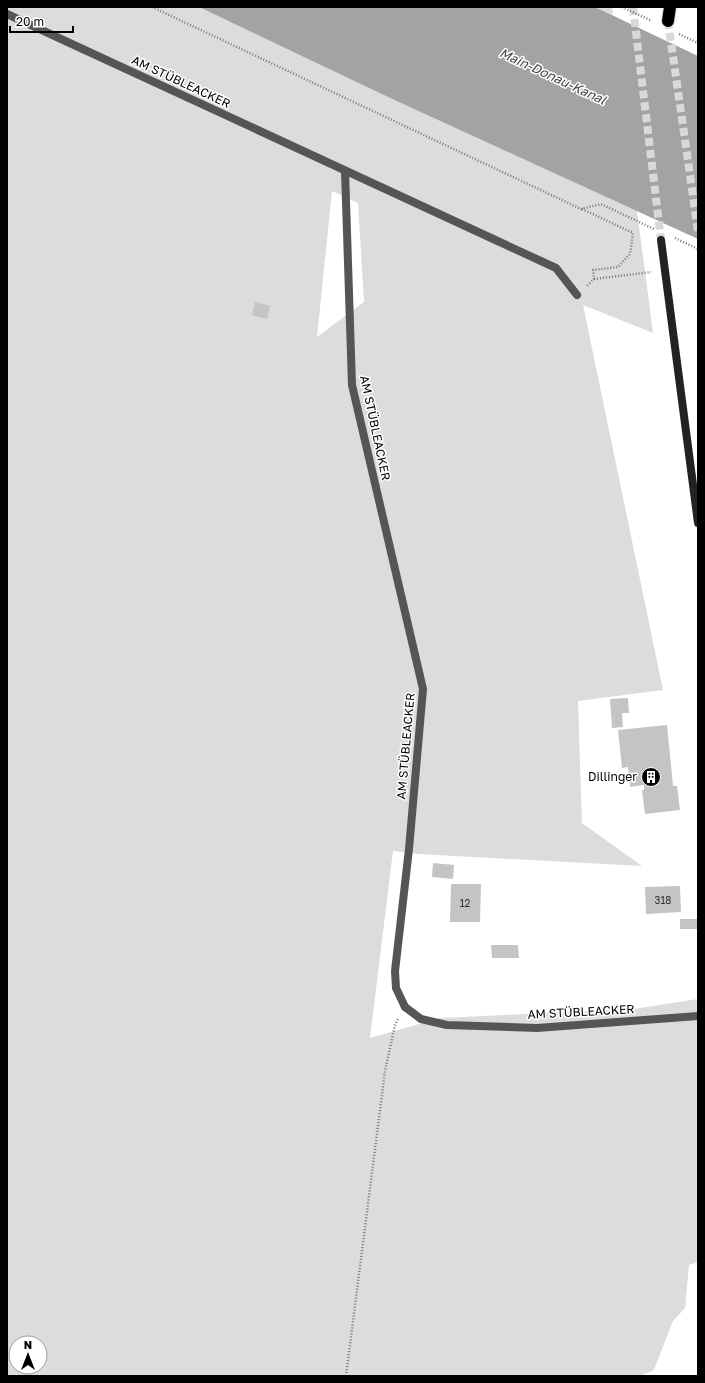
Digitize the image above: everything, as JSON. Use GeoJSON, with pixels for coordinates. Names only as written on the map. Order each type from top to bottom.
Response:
{"type":"FeatureCollection","features":[{"type":"Feature","properties":{"kind":"highway"},"geometry":{"type":"LineString","coordinates":[[668,21],[670,7]]}},
{"type":"Feature","properties":{"kind":"main road"},"geometry":{"type":"LineString","coordinates":[[666,7],[668,21]]}},
{"type":"Feature","properties":{"kind":"main road"},"geometry":{"type":"LineString","coordinates":[[661,240],[698,523]]}},
{"type":"Feature","properties":{"kind":"street","name":"AM STÜBLEACKER"},"geometry":{"type":"LineString","coordinates":[[7,14],[556,268],[577,295]]}},
{"type":"Feature","properties":{"kind":"street","name":"AM STÜBLEACKER"},"geometry":{"type":"LineString","coordinates":[[345,170],[352,385],[423,689],[409,849],[394,971],[396,988],[405,1007],[421,1019],[447,1025],[530,1028],[698,1016]]}},
{"type":"Feature","properties":{"kind":"path"},"geometry":{"type":"LineString","coordinates":[[152,7],[632,232],[630,254],[618,267],[593,270],[594,279]]}},
{"type":"Feature","properties":{"kind":"path"},"geometry":{"type":"LineString","coordinates":[[581,209],[601,204],[656,230]]}},
{"type":"Feature","properties":{"kind":"path"},"geometry":{"type":"LineString","coordinates":[[670,236],[698,250]]}},
{"type":"Feature","properties":{"kind":"path"},"geometry":{"type":"LineString","coordinates":[[577,295],[594,279],[664,271]]}},
{"type":"Feature","properties":{"kind":"path"},"geometry":{"type":"LineString","coordinates":[[346,1376],[385,1071],[395,1025],[405,1007]]}},
{"type":"Feature","properties":{"kind":"shaded area"},"geometry":{"type":"Polygon","coordinates":[[[7,7],[199,7],[390,98],[637,211],[653,333],[583,305],[663,690],[578,701],[582,823],[642,866],[418,854],[393,851],[370,1038],[440,1018],[634,1009],[698,999],[698,1262],[689,1265],[685,1308],[673,1321],[654,1370],[640,1376],[7,1376],[7,7]],[[332,191],[317,337],[364,302],[358,203],[332,191]]]}},
{"type":"Feature","properties":{"kind":"shaded area"},"geometry":{"type":"Polygon","coordinates":[[[595,7],[612,7],[613,15],[595,7]]]}},
{"type":"Feature","properties":{"kind":"water","name":"Main-Donau-Kanal"},"geometry":{"type":"Polygon","coordinates":[[[199,7],[595,7],[698,56],[698,239],[390,98],[199,7]]]}},
{"type":"Feature","properties":{"kind":"building"},"geometry":{"type":"Polygon","coordinates":[[[255,302],[270,306],[267,319],[252,315],[255,302]]]}},
{"type":"Feature","properties":{"kind":"building"},"geometry":{"type":"Polygon","coordinates":[[[628,698],[629,713],[622,713],[623,727],[612,728],[610,699],[628,698]]]}},
{"type":"Feature","properties":{"kind":"building","name":"Dillinger"},"geometry":{"type":"Polygon","coordinates":[[[667,725],[673,786],[677,786],[680,810],[645,814],[642,790],[644,790],[644,785],[630,787],[628,767],[622,768],[618,730],[667,725]]]}},
{"type":"Feature","properties":{"kind":"building"},"geometry":{"type":"Polygon","coordinates":[[[433,863],[454,865],[453,879],[432,877],[433,863]]]}},
{"type":"Feature","properties":{"kind":"building"},"geometry":{"type":"Polygon","coordinates":[[[451,884],[481,884],[480,922],[450,922],[451,884]]]}},
{"type":"Feature","properties":{"kind":"building"},"geometry":{"type":"Polygon","coordinates":[[[680,886],[681,912],[646,914],[645,887],[680,886]]]}},
{"type":"Feature","properties":{"kind":"building"},"geometry":{"type":"Polygon","coordinates":[[[680,919],[697,919],[697,929],[680,929],[680,919]]]}},
{"type":"Feature","properties":{"kind":"building"},"geometry":{"type":"Polygon","coordinates":[[[491,945],[518,945],[519,958],[492,958],[491,945]]]}},
{"type":"Feature","properties":{"kind":"tunnel"},"geometry":{"type":"LineString","coordinates":[[633,7],[661,240]]}},
{"type":"Feature","properties":{"kind":"tunnel"},"geometry":{"type":"LineString","coordinates":[[668,21],[698,231]]}},
{"type":"Feature","properties":{"kind":"place","name":"Dillinger"},"geometry":{"type":"Point","coordinates":[651,777]}}]}
